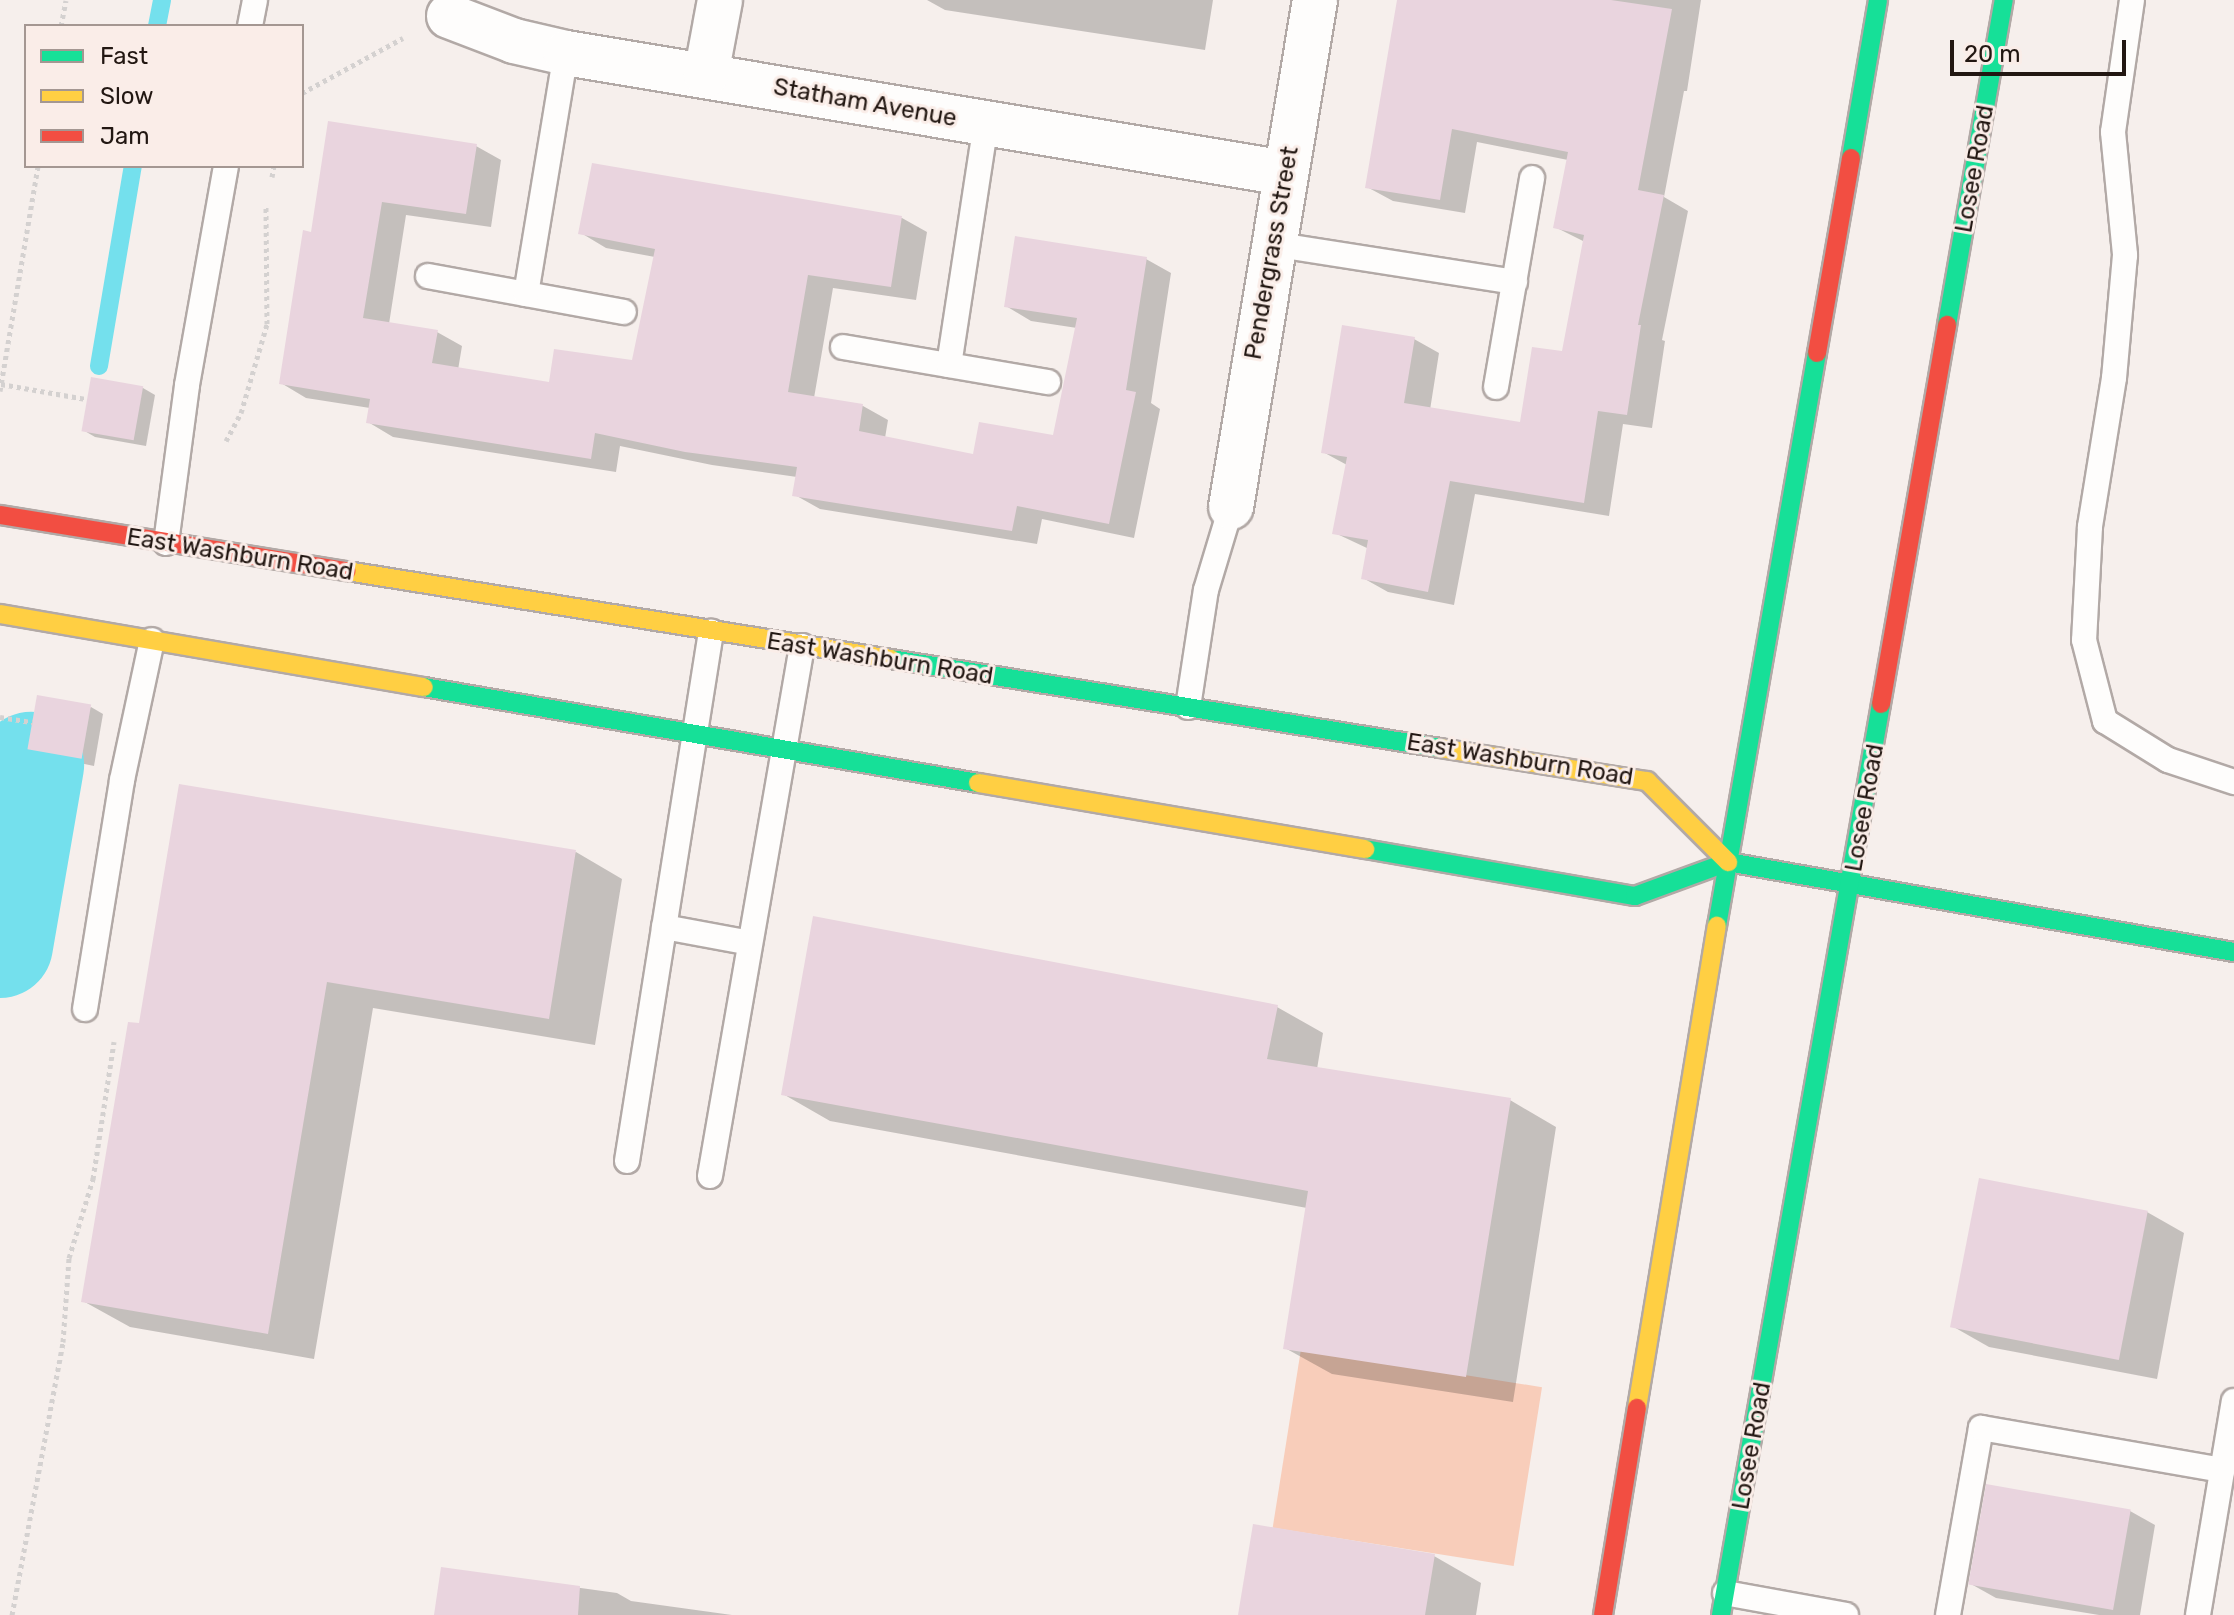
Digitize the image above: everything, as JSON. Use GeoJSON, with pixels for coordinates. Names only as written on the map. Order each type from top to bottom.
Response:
{"type":"FeatureCollection","features":[{"type":"Feature","properties":{"kind":"street"},"geometry":{"type":"LineString","coordinates":[[706,75],[720,0]]}},
{"type":"Feature","properties":{"kind":"street","name":"Pendergrass Street"},"geometry":{"type":"LineString","coordinates":[[1231,507],[1272,244],[1315,0]]}},
{"type":"Feature","properties":{"kind":"street"},"geometry":{"type":"LineString","coordinates":[[1603,1615],[1728,862],[1878,0]]}},
{"type":"Feature","properties":{"kind":"street","name":"Losee Road"},"geometry":{"type":"LineString","coordinates":[[1723,1604],[1852,886],[2004,0]]}},
{"type":"Feature","properties":{"kind":"street","name":"Statham Avenue"},"geometry":{"type":"LineString","coordinates":[[449,16],[514,41],[566,53],[1285,173]]}},
{"type":"Feature","properties":{"kind":"street","name":"East Washburn Road"},"geometry":{"type":"LineString","coordinates":[[0,515],[1647,781],[1728,862]]}},
{"type":"Feature","properties":{"kind":"street"},"geometry":{"type":"LineString","coordinates":[[0,614],[1635,896],[1728,862],[2234,952]]}},
{"type":"Feature","properties":{"kind":"lane"},"geometry":{"type":"LineString","coordinates":[[250,24],[255,0]]}},
{"type":"Feature","properties":{"kind":"lane"},"geometry":{"type":"LineString","coordinates":[[2132,0],[2113,132],[2125,255],[2114,378],[2090,527],[2084,640],[2105,721],[2168,760],[2234,782]]}},
{"type":"Feature","properties":{"kind":"lane"},"geometry":{"type":"LineString","coordinates":[[526,294],[566,53]]}},
{"type":"Feature","properties":{"kind":"lane"},"geometry":{"type":"LineString","coordinates":[[949,365],[986,124]]}},
{"type":"Feature","properties":{"kind":"lane"},"geometry":{"type":"LineString","coordinates":[[166,543],[187,385],[226,168]]}},
{"type":"Feature","properties":{"kind":"lane"},"geometry":{"type":"LineString","coordinates":[[1496,387],[1532,178]]}},
{"type":"Feature","properties":{"kind":"lane"},"geometry":{"type":"LineString","coordinates":[[1272,244],[1515,282]]}},
{"type":"Feature","properties":{"kind":"lane"},"geometry":{"type":"LineString","coordinates":[[428,276],[624,312]]}},
{"type":"Feature","properties":{"kind":"lane"},"geometry":{"type":"LineString","coordinates":[[843,347],[1048,382]]}},
{"type":"Feature","properties":{"kind":"lane"},"geometry":{"type":"LineString","coordinates":[[1188,707],[1206,590],[1231,507]]}},
{"type":"Feature","properties":{"kind":"lane"},"geometry":{"type":"LineString","coordinates":[[627,1161],[711,632]]}},
{"type":"Feature","properties":{"kind":"lane"},"geometry":{"type":"LineString","coordinates":[[85,1009],[122,780],[152,640]]}},
{"type":"Feature","properties":{"kind":"lane"},"geometry":{"type":"LineString","coordinates":[[710,1176],[802,646]]}},
{"type":"Feature","properties":{"kind":"lane"},"geometry":{"type":"LineString","coordinates":[[664,927],[750,943]]}},
{"type":"Feature","properties":{"kind":"lane"},"geometry":{"type":"LineString","coordinates":[[2198,1615],[2234,1401]]}},
{"type":"Feature","properties":{"kind":"lane"},"geometry":{"type":"LineString","coordinates":[[1948,1615],[1981,1428],[2222,1470]]}},
{"type":"Feature","properties":{"kind":"lane"},"geometry":{"type":"LineString","coordinates":[[1723,1604],[1846,1615]]}},
{"type":"Feature","properties":{"kind":"path"},"geometry":{"type":"LineString","coordinates":[[61,24],[66,0]]}},
{"type":"Feature","properties":{"kind":"path"},"geometry":{"type":"LineString","coordinates":[[304,92],[377,49],[449,16]]}},
{"type":"Feature","properties":{"kind":"path"},"geometry":{"type":"LineString","coordinates":[[38,168],[1,387],[86,399]]}},
{"type":"Feature","properties":{"kind":"path"},"geometry":{"type":"LineString","coordinates":[[269,190],[274,168]]}},
{"type":"Feature","properties":{"kind":"path"},"geometry":{"type":"LineString","coordinates":[[218,456],[241,413],[267,324],[266,202]]}},
{"type":"Feature","properties":{"kind":"path"},"geometry":{"type":"LineString","coordinates":[[0,717],[33,722]]}},
{"type":"Feature","properties":{"kind":"path"},"geometry":{"type":"LineString","coordinates":[[12,1615],[63,1342],[69,1258],[93,1179],[116,1029]]}},
{"type":"Feature","properties":{"kind":"shaded area"},"geometry":{"type":"Polygon","coordinates":[[[1301,1349],[1542,1387],[1514,1566],[1273,1528],[1301,1349]]]}},
{"type":"Feature","properties":{"kind":"building"},"geometry":{"type":"Polygon","coordinates":[[[1397,0],[1611,0],[1672,9],[1638,190],[1664,195],[1638,325],[1641,325],[1627,415],[1598,411],[1584,503],[1450,481],[1428,592],[1361,579],[1368,540],[1332,534],[1347,457],[1321,453],[1342,325],[1415,337],[1404,403],[1520,422],[1532,347],[1562,351],[1584,235],[1553,228],[1568,152],[1452,129],[1440,200],[1365,188],[1397,0]]]}},
{"type":"Feature","properties":{"kind":"building"},"geometry":{"type":"Polygon","coordinates":[[[328,121],[477,144],[466,214],[382,202],[363,318],[438,330],[432,363],[549,382],[554,349],[632,360],[655,249],[578,234],[592,163],[902,216],[891,287],[808,275],[788,392],[863,404],[859,431],[973,454],[979,422],[1053,435],[1077,318],[1004,307],[1015,236],[1147,257],[1126,390],[1136,392],[1109,524],[1017,506],[1012,531],[792,496],[797,467],[685,452],[595,433],[591,459],[366,423],[370,399],[279,384],[303,230],[311,232],[328,121]]]}},
{"type":"Feature","properties":{"kind":"building"},"geometry":{"type":"Polygon","coordinates":[[[91,377],[143,386],[134,440],[81,431],[91,377]]]}},
{"type":"Feature","properties":{"kind":"building"},"geometry":{"type":"Polygon","coordinates":[[[37,695],[91,705],[82,759],[27,749],[37,695]]]}},
{"type":"Feature","properties":{"kind":"building"},"geometry":{"type":"Polygon","coordinates":[[[179,784],[576,850],[549,1019],[327,982],[268,1334],[81,1302],[128,1022],[139,1023],[179,784]]]}},
{"type":"Feature","properties":{"kind":"building"},"geometry":{"type":"Polygon","coordinates":[[[813,916],[1278,1005],[1267,1059],[1511,1098],[1466,1377],[1283,1349],[1308,1191],[781,1095],[813,916]]]}},
{"type":"Feature","properties":{"kind":"building"},"geometry":{"type":"Polygon","coordinates":[[[1979,1178],[2148,1211],[2119,1360],[1950,1327],[1979,1178]]]}},
{"type":"Feature","properties":{"kind":"building"},"geometry":{"type":"Polygon","coordinates":[[[1986,1484],[2131,1510],[2113,1610],[1968,1584],[1986,1484]]]}},
{"type":"Feature","properties":{"kind":"building"},"geometry":{"type":"Polygon","coordinates":[[[1253,1524],[1435,1554],[1425,1615],[1238,1615],[1253,1524]]]}},
{"type":"Feature","properties":{"kind":"building"},"geometry":{"type":"Polygon","coordinates":[[[441,1567],[580,1586],[578,1615],[434,1615],[441,1567]]]}},
{"type":"Feature","properties":{"kind":"waterway"},"geometry":{"type":"LineString","coordinates":[[157,24],[162,0]]}},
{"type":"Feature","properties":{"kind":"waterway"},"geometry":{"type":"LineString","coordinates":[[99,366],[133,168]]}},
{"type":"Feature","properties":{"kind":"waterway"},"geometry":{"type":"LineString","coordinates":[[0,945],[31,765]]}},
{"type":"Feature","properties":{"kind":"traffic: fast"},"geometry":{"type":"LineString","coordinates":[[1851,158],[1878,0]]}},
{"type":"Feature","properties":{"kind":"traffic: fast"},"geometry":{"type":"LineString","coordinates":[[1947,325],[2004,0]]}},
{"type":"Feature","properties":{"kind":"traffic: fast"},"geometry":{"type":"LineString","coordinates":[[1717,926],[1817,353]]}},
{"type":"Feature","properties":{"kind":"traffic: fast"},"geometry":{"type":"LineString","coordinates":[[891,659],[1440,748]]}},
{"type":"Feature","properties":{"kind":"traffic: fast"},"geometry":{"type":"LineString","coordinates":[[424,687],[978,783]]}},
{"type":"Feature","properties":{"kind":"traffic: fast"},"geometry":{"type":"LineString","coordinates":[[1721,1615],[1881,704]]}},
{"type":"Feature","properties":{"kind":"traffic: fast"},"geometry":{"type":"LineString","coordinates":[[1365,849],[1635,896],[1728,862],[2234,952]]}},
{"type":"Feature","properties":{"kind":"traffic: slow"},"geometry":{"type":"LineString","coordinates":[[347,571],[891,659]]}},
{"type":"Feature","properties":{"kind":"traffic: slow"},"geometry":{"type":"LineString","coordinates":[[0,614],[424,687]]}},
{"type":"Feature","properties":{"kind":"traffic: slow"},"geometry":{"type":"LineString","coordinates":[[1440,748],[1647,781],[1728,862]]}},
{"type":"Feature","properties":{"kind":"traffic: slow"},"geometry":{"type":"LineString","coordinates":[[978,783],[1365,849]]}},
{"type":"Feature","properties":{"kind":"traffic: slow"},"geometry":{"type":"LineString","coordinates":[[1637,1408],[1717,926]]}},
{"type":"Feature","properties":{"kind":"traffic: jam"},"geometry":{"type":"LineString","coordinates":[[1817,353],[1851,158]]}},
{"type":"Feature","properties":{"kind":"traffic: jam"},"geometry":{"type":"LineString","coordinates":[[1881,704],[1947,325]]}},
{"type":"Feature","properties":{"kind":"traffic: jam"},"geometry":{"type":"LineString","coordinates":[[0,515],[347,571]]}},
{"type":"Feature","properties":{"kind":"traffic: jam"},"geometry":{"type":"LineString","coordinates":[[1603,1615],[1637,1408]]}}]}
